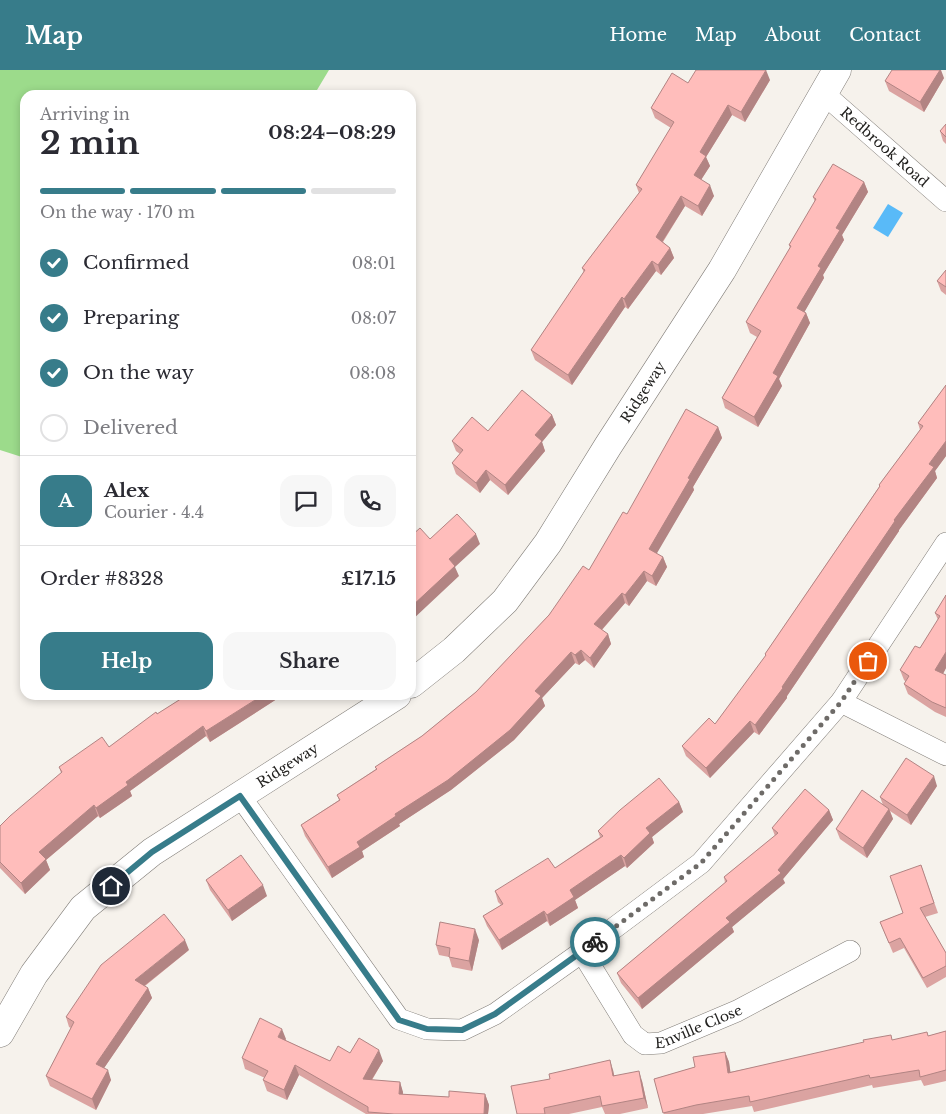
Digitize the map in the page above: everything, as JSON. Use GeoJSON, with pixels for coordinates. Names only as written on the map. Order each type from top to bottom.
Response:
{"type":"FeatureCollection","features":[{"type":"Feature","properties":{"kind":"street","name":"Ridgeway"},"geometry":{"type":"LineString","coordinates":[[416,680],[454,650],[505,601],[548,543],[608,446],[722,270],[837,70]]}},
{"type":"Feature","properties":{"kind":"street","name":"Redbrook Road"},"geometry":{"type":"LineString","coordinates":[[823,93],[946,201]]}},
{"type":"Feature","properties":{"kind":"street"},"geometry":{"type":"LineString","coordinates":[[240,796],[399,1020],[427,1029],[462,1030],[495,1014],[701,863],[841,702],[946,543]]}},
{"type":"Feature","properties":{"kind":"street","name":"Ridgeway"},"geometry":{"type":"LineString","coordinates":[[0,1034],[34,974],[83,908],[152,852],[389,700]]}},
{"type":"Feature","properties":{"kind":"street"},"geometry":{"type":"LineString","coordinates":[[841,702],[946,755]]}},
{"type":"Feature","properties":{"kind":"street","name":"Enville Close"},"geometry":{"type":"LineString","coordinates":[[582,952],[633,1035],[645,1044],[661,1044],[736,1011],[850,951]]}},
{"type":"Feature","properties":{"kind":"green space"},"geometry":{"type":"Polygon","coordinates":[[[0,70],[329,70],[317,90],[20,90],[20,456],[0,450],[0,70]]]}},
{"type":"Feature","properties":{"kind":"water"},"geometry":{"type":"Polygon","coordinates":[[[888,204],[903,213],[888,237],[873,228],[888,204]]]}},
{"type":"Feature","properties":{"kind":"building"},"geometry":{"type":"Polygon","coordinates":[[[696,70],[766,70],[741,112],[728,105],[700,152],[706,156],[694,175],[710,185],[698,206],[681,196],[656,237],[670,248],[658,265],[652,261],[624,299],[622,297],[568,375],[531,350],[585,270],[582,268],[642,189],[636,185],[674,122],[651,108],[672,73],[688,83],[696,70]]]}},
{"type":"Feature","properties":{"kind":"building"},"geometry":{"type":"Polygon","coordinates":[[[892,70],[940,70],[920,102],[885,81],[892,70]]]}},
{"type":"Feature","properties":{"kind":"building"},"geometry":{"type":"Polygon","coordinates":[[[946,124],[946,137],[940,131],[946,124]]]}},
{"type":"Feature","properties":{"kind":"building"},"geometry":{"type":"Polygon","coordinates":[[[833,164],[864,182],[836,228],[840,230],[818,266],[821,268],[797,308],[806,313],[773,373],[778,376],[754,417],[722,398],[761,331],[746,322],[791,246],[789,245],[816,199],[813,197],[833,164]]]}},
{"type":"Feature","properties":{"kind":"building"},"geometry":{"type":"Polygon","coordinates":[[[946,270],[946,287],[937,281],[946,270]]]}},
{"type":"Feature","properties":{"kind":"building"},"geometry":{"type":"Polygon","coordinates":[[[946,385],[946,441],[929,464],[934,467],[894,520],[783,688],[755,725],[750,721],[706,768],[682,746],[709,718],[715,724],[766,655],[879,485],[923,426],[918,423],[946,385]]]}},
{"type":"Feature","properties":{"kind":"building"},"geometry":{"type":"Polygon","coordinates":[[[522,390],[552,415],[535,435],[542,441],[505,485],[486,470],[476,483],[452,463],[463,450],[452,441],[472,417],[488,431],[522,390]]]}},
{"type":"Feature","properties":{"kind":"building"},"geometry":{"type":"Polygon","coordinates":[[[686,409],[718,427],[649,549],[663,557],[652,576],[644,571],[625,595],[622,593],[594,624],[608,634],[590,658],[581,650],[575,655],[571,652],[535,691],[541,696],[510,730],[448,780],[395,814],[396,816],[357,842],[360,847],[328,867],[301,825],[340,800],[337,795],[422,736],[476,692],[549,615],[583,566],[589,570],[623,512],[627,514],[686,409]]]}},
{"type":"Feature","properties":{"kind":"building"},"geometry":{"type":"Polygon","coordinates":[[[457,514],[476,534],[449,559],[455,566],[416,602],[416,532],[420,528],[430,539],[457,514]]]}},
{"type":"Feature","properties":{"kind":"building"},"geometry":{"type":"Polygon","coordinates":[[[946,595],[946,652],[935,670],[946,675],[946,708],[932,702],[904,684],[909,676],[900,670],[915,646],[920,648],[940,616],[935,613],[946,595]]]}},
{"type":"Feature","properties":{"kind":"building"},"geometry":{"type":"Polygon","coordinates":[[[179,700],[255,700],[206,731],[203,726],[126,782],[128,785],[96,808],[94,805],[39,852],[46,859],[21,883],[0,862],[0,826],[62,772],[59,767],[102,737],[109,747],[156,712],[157,714],[179,700]]]}},
{"type":"Feature","properties":{"kind":"building"},"geometry":{"type":"Polygon","coordinates":[[[906,758],[934,776],[907,815],[880,797],[906,758]]]}},
{"type":"Feature","properties":{"kind":"building"},"geometry":{"type":"Polygon","coordinates":[[[659,778],[679,802],[646,828],[650,833],[624,858],[621,855],[570,890],[574,897],[547,915],[544,911],[499,940],[483,916],[503,904],[495,891],[548,858],[555,868],[603,836],[598,831],[659,778]]]}},
{"type":"Feature","properties":{"kind":"building"},"geometry":{"type":"Polygon","coordinates":[[[805,789],[829,810],[778,870],[781,873],[726,918],[730,922],[638,998],[617,973],[727,881],[724,877],[778,833],[772,828],[805,789]]]}},
{"type":"Feature","properties":{"kind":"building"},"geometry":{"type":"Polygon","coordinates":[[[862,790],[889,809],[863,848],[836,829],[862,790]]]}},
{"type":"Feature","properties":{"kind":"building"},"geometry":{"type":"Polygon","coordinates":[[[241,855],[263,885],[228,910],[206,880],[241,855]]]}},
{"type":"Feature","properties":{"kind":"building"},"geometry":{"type":"Polygon","coordinates":[[[921,865],[934,903],[920,908],[946,953],[946,966],[923,978],[900,938],[889,943],[880,922],[903,913],[890,876],[921,865]]]}},
{"type":"Feature","properties":{"kind":"building"},"geometry":{"type":"Polygon","coordinates":[[[164,914],[185,940],[135,980],[148,988],[96,1064],[108,1070],[92,1099],[46,1076],[74,1022],[66,1017],[101,965],[164,914]]]}},
{"type":"Feature","properties":{"kind":"building"},"geometry":{"type":"Polygon","coordinates":[[[440,922],[475,929],[469,961],[449,957],[450,948],[436,945],[440,922]]]}},
{"type":"Feature","properties":{"kind":"building"},"geometry":{"type":"Polygon","coordinates":[[[260,1018],[282,1029],[278,1037],[330,1061],[338,1046],[350,1053],[359,1038],[379,1050],[363,1079],[400,1082],[399,1094],[449,1097],[449,1091],[485,1094],[484,1114],[394,1114],[368,1112],[368,1107],[295,1065],[284,1090],[263,1080],[268,1071],[242,1058],[260,1018]]]}},
{"type":"Feature","properties":{"kind":"building"},"geometry":{"type":"Polygon","coordinates":[[[946,1031],[946,1070],[920,1077],[919,1070],[870,1078],[869,1075],[750,1102],[749,1096],[663,1113],[654,1079],[695,1067],[693,1057],[725,1052],[728,1073],[864,1042],[863,1040],[891,1035],[892,1040],[927,1032],[928,1036],[946,1031]]]}},
{"type":"Feature","properties":{"kind":"building"},"geometry":{"type":"Polygon","coordinates":[[[610,1060],[613,1076],[639,1071],[644,1098],[602,1106],[600,1096],[544,1108],[545,1114],[517,1114],[511,1086],[550,1079],[549,1074],[610,1060]]]}},
{"type":"Feature","properties":{"kind":"way so far"},"geometry":{"type":"LineString","coordinates":[[595,942],[701,863],[841,702],[868,661]]}},
{"type":"Feature","properties":{"kind":"route"},"geometry":{"type":"LineString","coordinates":[[111,886],[152,852],[240,796],[399,1020],[427,1029],[462,1030],[495,1014],[595,942]]}}]}
